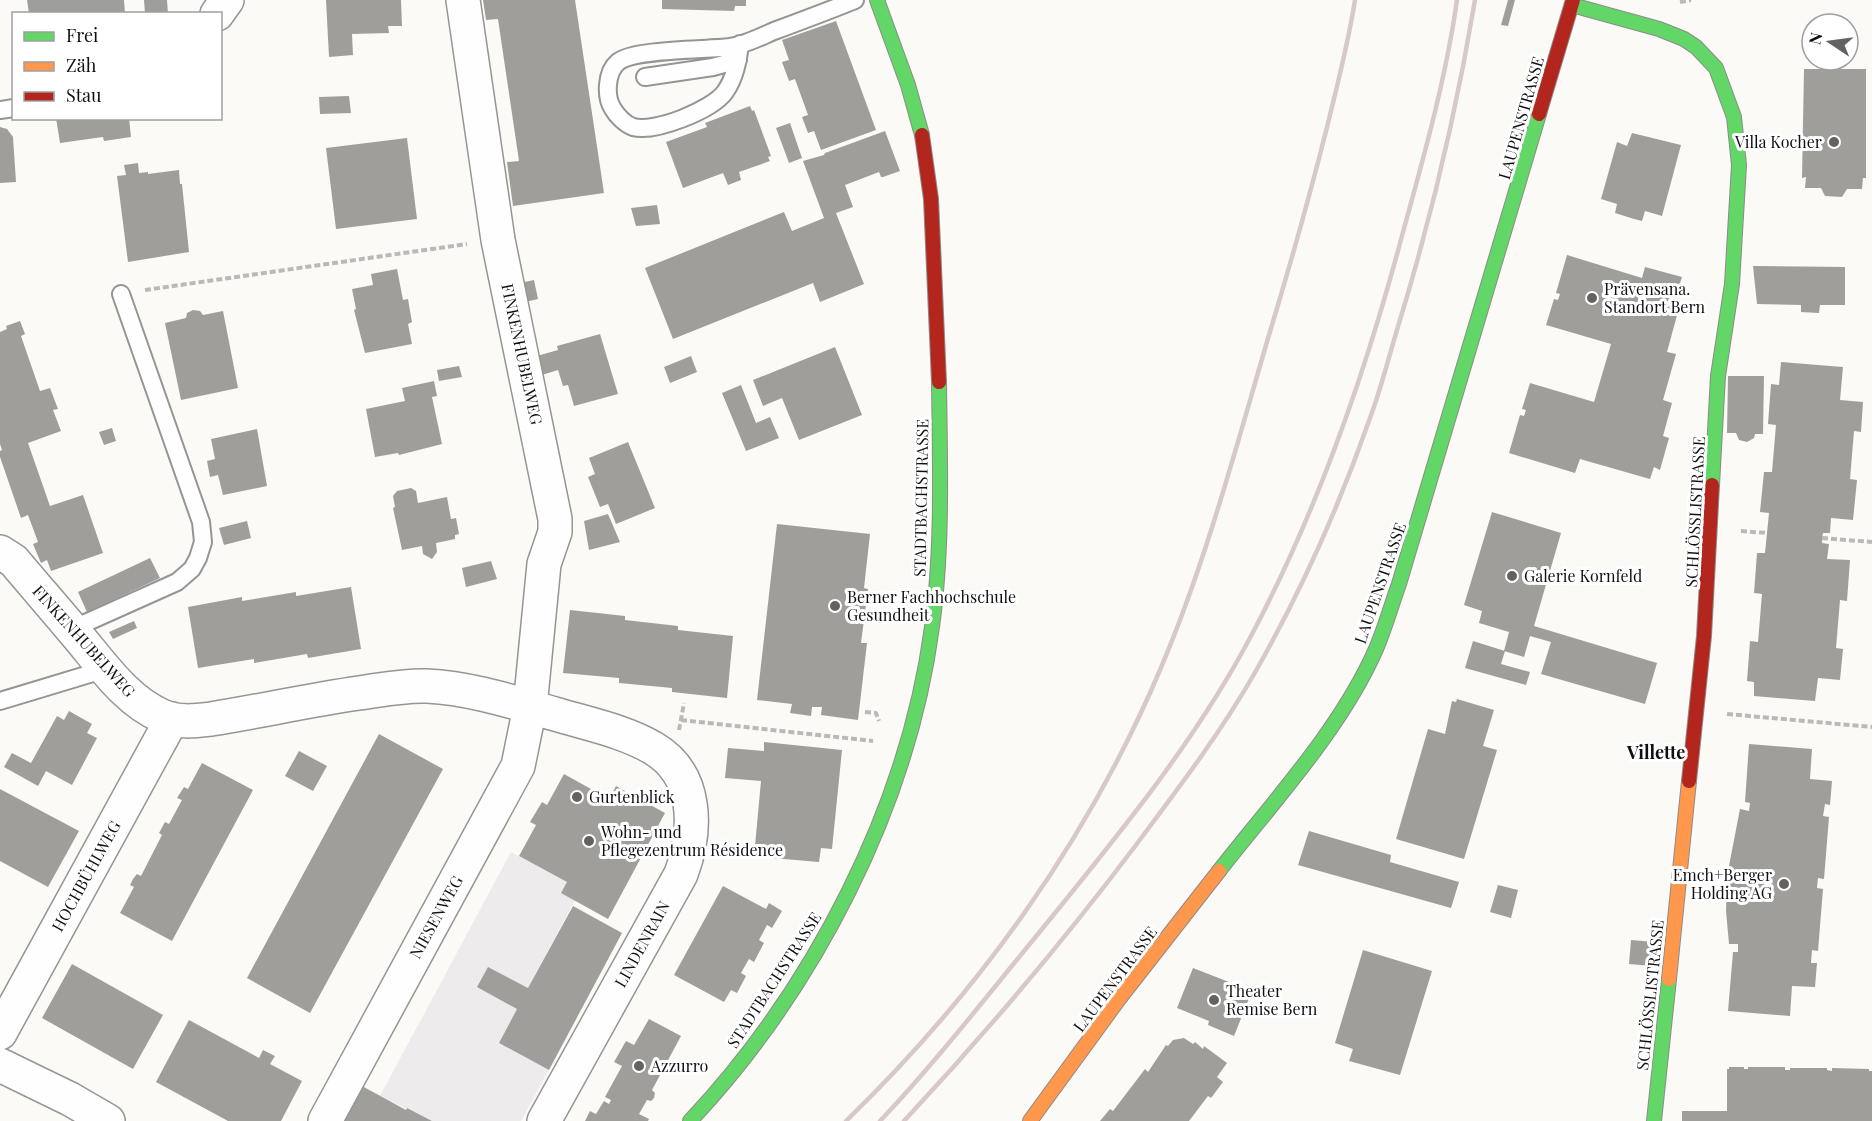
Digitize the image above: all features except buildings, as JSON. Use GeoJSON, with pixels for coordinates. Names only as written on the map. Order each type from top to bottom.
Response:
{"type":"FeatureCollection","features":[{"type":"Feature","properties":{"kind":"main road","name":"STADTBACHSTRASSE"},"geometry":{"type":"LineString","coordinates":[[690,1121],[756,1041],[813,956],[835,916],[862,864],[895,781],[920,696],[925,670],[932,627],[938,543],[939,384],[932,205],[925,150],[916,112],[877,0]]}},
{"type":"Feature","properties":{"kind":"main road","name":"SCHLÖSSLISTRASSE"},"geometry":{"type":"LineString","coordinates":[[1572,3],[1659,29],[1684,39],[1706,56],[1716,68],[1729,98],[1737,138],[1739,165],[1732,284],[1718,376],[1704,636],[1654,1121]]}},
{"type":"Feature","properties":{"kind":"main road","name":"LAUPENSTRASSE"},"geometry":{"type":"LineString","coordinates":[[1030,1121],[1119,999],[1320,742],[1351,695],[1376,649],[1400,584],[1572,3]]}},
{"type":"Feature","properties":{"kind":"street"},"geometry":{"type":"LineString","coordinates":[[218,12],[227,0]]}},
{"type":"Feature","properties":{"kind":"street","name":"FINKENHUBELWEG"},"geometry":{"type":"LineString","coordinates":[[463,0],[498,240],[555,519],[555,532],[544,564],[530,707]]}},
{"type":"Feature","properties":{"kind":"street","name":"FINKENHUBELWEG"},"geometry":{"type":"LineString","coordinates":[[0,552],[14,561],[106,669],[139,702],[160,715],[172,719],[191,721],[212,719],[405,687],[427,686],[485,695],[530,707],[622,734],[654,749],[673,745]]}},
{"type":"Feature","properties":{"kind":"street","name":"NIESENWEG"},"geometry":{"type":"LineString","coordinates":[[325,1121],[518,766],[530,707]]}},
{"type":"Feature","properties":{"kind":"street","name":"HOCHBÜHLWEG"},"geometry":{"type":"LineString","coordinates":[[0,1033],[172,719]]}},
{"type":"Feature","properties":{"kind":"street","name":"LINDENRAIN"},"geometry":{"type":"LineString","coordinates":[[544,1121],[681,874],[688,855],[692,832],[692,808],[686,788],[677,771],[673,745]]}},
{"type":"Feature","properties":{"kind":"street"},"geometry":{"type":"LineString","coordinates":[[0,1065],[108,1121]]}},
{"type":"Feature","properties":{"kind":"lane"},"geometry":{"type":"LineString","coordinates":[[645,77],[713,67],[739,52],[855,0]]}},
{"type":"Feature","properties":{"kind":"lane"},"geometry":{"type":"LineString","coordinates":[[733,46],[739,52],[734,74],[724,93],[705,107],[680,119],[659,126],[634,127],[623,121],[612,108],[608,92],[609,75],[618,62],[634,55],[733,46]]}},
{"type":"Feature","properties":{"kind":"lane"},"geometry":{"type":"LineString","coordinates":[[72,629],[177,582],[192,569],[198,558],[202,542],[201,522],[120,294]]}},
{"type":"Feature","properties":{"kind":"lane"},"geometry":{"type":"LineString","coordinates":[[0,701],[106,669]]}},
{"type":"Feature","properties":{"kind":"path"},"geometry":{"type":"LineString","coordinates":[[120,294],[477,243]]}},
{"type":"Feature","properties":{"kind":"path"},"geometry":{"type":"LineString","coordinates":[[1737,531],[1767,533]]}},
{"type":"Feature","properties":{"kind":"path"},"geometry":{"type":"LineString","coordinates":[[1822,538],[1872,542]]}},
{"type":"Feature","properties":{"kind":"path"},"geometry":{"type":"LineString","coordinates":[[673,745],[684,703]]}},
{"type":"Feature","properties":{"kind":"path"},"geometry":{"type":"LineString","coordinates":[[1722,713],[1872,728]]}},
{"type":"Feature","properties":{"kind":"path"},"geometry":{"type":"LineString","coordinates":[[681,720],[873,741]]}},
{"type":"Feature","properties":{"kind":"shaded area"},"geometry":{"type":"Polygon","coordinates":[[[511,852],[567,882],[575,900],[528,988],[488,967],[478,987],[517,1009],[499,1043],[549,1070],[521,1121],[432,1121],[380,1096],[511,852]]]}},
{"type":"Feature","properties":{"kind":"railway"},"geometry":{"type":"LineString","coordinates":[[846,1121],[941,1020],[1026,911],[1064,854],[1099,794],[1160,670],[1206,546],[1284,285],[1333,102],[1355,0]]}},
{"type":"Feature","properties":{"kind":"railway"},"geometry":{"type":"LineString","coordinates":[[880,1121],[960,1029],[1152,790],[1229,676],[1276,588],[1319,489],[1357,388],[1389,284],[1441,88],[1457,0]]}},
{"type":"Feature","properties":{"kind":"railway"},"geometry":{"type":"LineString","coordinates":[[904,1121],[1023,986],[1136,845],[1226,720],[1287,614],[1318,550],[1345,484],[1382,381],[1433,201],[1452,121],[1475,0]]}},
{"type":"Feature","properties":{"kind":"traffic: fast"},"geometry":{"type":"LineString","coordinates":[[877,0],[908,85],[922,135]]}},
{"type":"Feature","properties":{"kind":"traffic: fast"},"geometry":{"type":"LineString","coordinates":[[1572,5],[1659,29],[1684,39],[1696,47],[1716,68],[1734,117],[1739,165],[1732,284],[1718,376],[1712,485]]}},
{"type":"Feature","properties":{"kind":"traffic: fast"},"geometry":{"type":"LineString","coordinates":[[1219,871],[1325,736],[1344,708],[1376,649],[1399,584],[1539,114]]}},
{"type":"Feature","properties":{"kind":"traffic: fast"},"geometry":{"type":"LineString","coordinates":[[690,1121],[735,1069],[777,1013],[815,954],[878,828],[902,762],[920,694],[936,597],[940,505],[939,382]]}},
{"type":"Feature","properties":{"kind":"traffic: fast"},"geometry":{"type":"LineString","coordinates":[[1654,1121],[1669,979]]}},
{"type":"Feature","properties":{"kind":"traffic: slow"},"geometry":{"type":"LineString","coordinates":[[1669,979],[1689,781]]}},
{"type":"Feature","properties":{"kind":"traffic: slow"},"geometry":{"type":"LineString","coordinates":[[1030,1121],[1119,999],[1219,871]]}},
{"type":"Feature","properties":{"kind":"traffic: jam"},"geometry":{"type":"LineString","coordinates":[[1539,114],[1573,0]]}},
{"type":"Feature","properties":{"kind":"traffic: jam"},"geometry":{"type":"LineString","coordinates":[[922,135],[931,199],[939,382]]}},
{"type":"Feature","properties":{"kind":"traffic: jam"},"geometry":{"type":"LineString","coordinates":[[1689,781],[1704,636],[1712,485]]}},
{"type":"Feature","properties":{"kind":"place","name":"Villa Kocher"},"geometry":{"type":"Point","coordinates":[1834,142]}},
{"type":"Feature","properties":{"kind":"place","name":"Prävensana. Standort Bern"},"geometry":{"type":"Point","coordinates":[1592,298]}},
{"type":"Feature","properties":{"kind":"place","name":"Galerie Kornfeld"},"geometry":{"type":"Point","coordinates":[1512,576]}},
{"type":"Feature","properties":{"kind":"place","name":"Berner Fachhochschule Gesundheit"},"geometry":{"type":"Point","coordinates":[835,606]}},
{"type":"Feature","properties":{"kind":"place","name":"Gurtenblick"},"geometry":{"type":"Point","coordinates":[577,797]}},
{"type":"Feature","properties":{"kind":"place","name":"Wohn- und Pflegezentrum Résidence"},"geometry":{"type":"Point","coordinates":[589,841]}},
{"type":"Feature","properties":{"kind":"place","name":"Emch+Berger Holding AG"},"geometry":{"type":"Point","coordinates":[1784,884]}},
{"type":"Feature","properties":{"kind":"place","name":"Theater Remise Bern"},"geometry":{"type":"Point","coordinates":[1214,1000]}},
{"type":"Feature","properties":{"kind":"place","name":"Azzurro"},"geometry":{"type":"Point","coordinates":[639,1066]}},
{"type":"Feature","properties":{"kind":"district","name":"Villette"},"geometry":{"type":"Point","coordinates":[1656,753]}}]}
